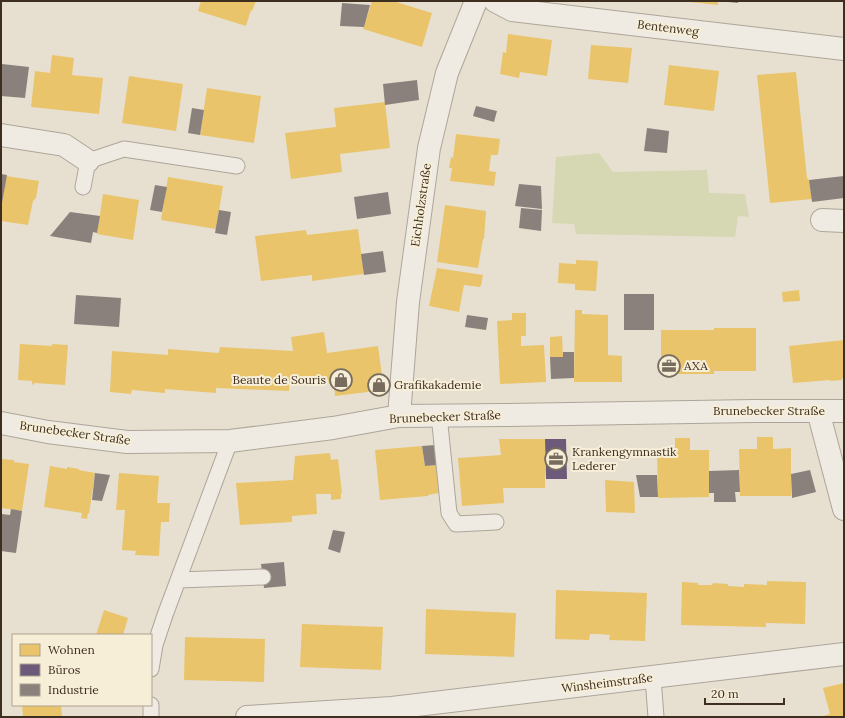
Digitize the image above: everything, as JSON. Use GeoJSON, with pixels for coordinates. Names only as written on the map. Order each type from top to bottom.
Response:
{"type":"FeatureCollection","features":[{"type":"Feature","properties":{"kind":"street","name":"Eichholzstraße"},"geometry":{"type":"LineString","coordinates":[[399,416],[408,302],[429,148],[447,73],[476,1]]}},
{"type":"Feature","properties":{"kind":"street","name":"Bentenweg"},"geometry":{"type":"LineString","coordinates":[[495,1],[512,10],[844,48]]}},
{"type":"Feature","properties":{"kind":"street"},"geometry":{"type":"LineString","coordinates":[[1,135],[64,145],[88,161]]}},
{"type":"Feature","properties":{"kind":"street"},"geometry":{"type":"LineString","coordinates":[[822,220],[844,221]]}},
{"type":"Feature","properties":{"kind":"street","name":"Brunebecker Straße"},"geometry":{"type":"LineString","coordinates":[[1,423],[48,432],[126,442],[230,440],[333,428],[399,416],[753,410],[844,411]]}},
{"type":"Feature","properties":{"kind":"street"},"geometry":{"type":"LineString","coordinates":[[818,411],[844,509]]}},
{"type":"Feature","properties":{"kind":"street","name":"Winsheimstraße"},"geometry":{"type":"LineString","coordinates":[[247,717],[370,713],[392,708],[844,654]]}},
{"type":"Feature","properties":{"kind":"lane"},"geometry":{"type":"LineString","coordinates":[[83,187],[88,161],[124,149],[237,166]]}},
{"type":"Feature","properties":{"kind":"lane"},"geometry":{"type":"LineString","coordinates":[[439,415],[449,513],[456,524],[496,522]]}},
{"type":"Feature","properties":{"kind":"lane"},"geometry":{"type":"LineString","coordinates":[[152,663],[155,646],[178,580],[230,440]]}},
{"type":"Feature","properties":{"kind":"lane"},"geometry":{"type":"LineString","coordinates":[[178,580],[262,577]]}},
{"type":"Feature","properties":{"kind":"lane"},"geometry":{"type":"LineString","coordinates":[[653,678],[656,717]]}},
{"type":"Feature","properties":{"kind":"lane"},"geometry":{"type":"LineString","coordinates":[[150,706],[151,717]]}},
{"type":"Feature","properties":{"kind":"green space"},"geometry":{"type":"Polygon","coordinates":[[[599,153],[613,172],[707,170],[709,193],[745,194],[749,217],[738,216],[735,237],[576,234],[574,224],[552,223],[556,157],[599,153]]]}},
{"type":"Feature","properties":{"kind":"building: Wohnen"},"geometry":{"type":"Polygon","coordinates":[[[201,1],[256,1],[252,11],[251,10],[246,26],[198,11],[201,1]]]}},
{"type":"Feature","properties":{"kind":"building: Wohnen"},"geometry":{"type":"Polygon","coordinates":[[[372,1],[393,1],[432,13],[422,47],[363,29],[372,1]]]}},
{"type":"Feature","properties":{"kind":"building: Wohnen"},"geometry":{"type":"Polygon","coordinates":[[[718,1],[718,5],[690,2],[718,1]]]}},
{"type":"Feature","properties":{"kind":"building: Wohnen"},"geometry":{"type":"Polygon","coordinates":[[[508,34],[552,40],[547,76],[520,72],[519,78],[500,74],[503,52],[506,53],[508,34]]]}},
{"type":"Feature","properties":{"kind":"building: Wohnen"},"geometry":{"type":"Polygon","coordinates":[[[591,45],[632,48],[628,83],[588,79],[591,45]]]}},
{"type":"Feature","properties":{"kind":"building: Wohnen"},"geometry":{"type":"Polygon","coordinates":[[[52,55],[74,58],[72,75],[103,78],[99,114],[31,107],[35,71],[50,73],[52,55]]]}},
{"type":"Feature","properties":{"kind":"building: Wohnen"},"geometry":{"type":"Polygon","coordinates":[[[669,65],[719,71],[714,111],[664,105],[669,65]]]}},
{"type":"Feature","properties":{"kind":"building: Wohnen"},"geometry":{"type":"Polygon","coordinates":[[[796,72],[807,178],[809,180],[812,199],[770,203],[757,75],[796,72]]]}},
{"type":"Feature","properties":{"kind":"building: Wohnen"},"geometry":{"type":"Polygon","coordinates":[[[129,76],[183,84],[176,131],[122,123],[129,76]]]}},
{"type":"Feature","properties":{"kind":"building: Wohnen"},"geometry":{"type":"Polygon","coordinates":[[[207,88],[261,96],[254,143],[200,135],[207,88]]]}},
{"type":"Feature","properties":{"kind":"building: Wohnen"},"geometry":{"type":"Polygon","coordinates":[[[385,102],[390,148],[340,154],[342,172],[291,179],[285,133],[336,127],[334,108],[385,102]]]}},
{"type":"Feature","properties":{"kind":"building: Wohnen"},"geometry":{"type":"Polygon","coordinates":[[[456,134],[500,139],[498,155],[491,155],[489,171],[496,172],[494,186],[450,181],[452,168],[449,168],[451,157],[453,158],[456,134]]]}},
{"type":"Feature","properties":{"kind":"building: Wohnen"},"geometry":{"type":"Polygon","coordinates":[[[6,176],[39,181],[36,198],[33,201],[28,225],[1,221],[1,208],[6,176]]]}},
{"type":"Feature","properties":{"kind":"building: Wohnen"},"geometry":{"type":"Polygon","coordinates":[[[168,177],[223,186],[216,229],[161,220],[168,177]]]}},
{"type":"Feature","properties":{"kind":"building: Wohnen"},"geometry":{"type":"Polygon","coordinates":[[[103,194],[139,200],[133,240],[97,234],[103,194]]]}},
{"type":"Feature","properties":{"kind":"building: Wohnen"},"geometry":{"type":"Polygon","coordinates":[[[445,205],[486,211],[484,239],[478,268],[437,262],[445,205]]]}},
{"type":"Feature","properties":{"kind":"building: Wohnen"},"geometry":{"type":"Polygon","coordinates":[[[358,229],[364,274],[312,281],[312,275],[261,281],[255,236],[306,230],[307,235],[358,229]]]}},
{"type":"Feature","properties":{"kind":"building: Wohnen"},"geometry":{"type":"Polygon","coordinates":[[[576,260],[598,261],[596,291],[575,290],[575,284],[558,283],[559,263],[576,264],[576,260]]]}},
{"type":"Feature","properties":{"kind":"building: Wohnen"},"geometry":{"type":"Polygon","coordinates":[[[437,268],[483,275],[480,287],[464,285],[459,312],[429,306],[437,268]]]}},
{"type":"Feature","properties":{"kind":"building: Wohnen"},"geometry":{"type":"Polygon","coordinates":[[[799,290],[800,301],[783,302],[782,292],[799,290]]]}},
{"type":"Feature","properties":{"kind":"building: Wohnen"},"geometry":{"type":"Polygon","coordinates":[[[575,310],[582,310],[582,314],[608,315],[608,355],[622,356],[622,382],[574,382],[575,310]]]}},
{"type":"Feature","properties":{"kind":"building: Wohnen"},"geometry":{"type":"Polygon","coordinates":[[[512,313],[526,313],[526,336],[521,336],[521,346],[544,345],[546,382],[500,384],[497,321],[512,320],[512,313]]]}},
{"type":"Feature","properties":{"kind":"building: Wohnen"},"geometry":{"type":"Polygon","coordinates":[[[714,328],[756,328],[756,371],[714,371],[714,374],[661,374],[661,330],[714,330],[714,328]]]}},
{"type":"Feature","properties":{"kind":"building: Wohnen"},"geometry":{"type":"Polygon","coordinates":[[[324,332],[327,353],[378,346],[384,390],[335,396],[334,384],[329,384],[328,379],[289,383],[289,391],[216,388],[216,393],[165,389],[165,393],[132,390],[131,394],[110,392],[112,351],[168,355],[168,349],[219,353],[220,347],[293,351],[291,337],[324,332]]]}},
{"type":"Feature","properties":{"kind":"building: Wohnen"},"geometry":{"type":"Polygon","coordinates":[[[562,336],[563,357],[550,357],[550,337],[562,336]]]}},
{"type":"Feature","properties":{"kind":"building: Wohnen"},"geometry":{"type":"Polygon","coordinates":[[[844,340],[844,378],[842,378],[842,380],[793,383],[789,346],[844,340]]]}},
{"type":"Feature","properties":{"kind":"building: Wohnen"},"geometry":{"type":"Polygon","coordinates":[[[20,344],[52,346],[52,344],[68,345],[65,385],[34,383],[34,385],[32,384],[32,381],[18,380],[20,344]]]}},
{"type":"Feature","properties":{"kind":"building: Wohnen"},"geometry":{"type":"Polygon","coordinates":[[[757,437],[773,437],[773,449],[791,448],[791,496],[740,496],[739,449],[757,449],[757,437]]]}},
{"type":"Feature","properties":{"kind":"building: Wohnen"},"geometry":{"type":"Polygon","coordinates":[[[675,438],[690,438],[690,450],[709,450],[709,497],[658,498],[657,450],[675,450],[675,438]]]}},
{"type":"Feature","properties":{"kind":"building: Wohnen"},"geometry":{"type":"Polygon","coordinates":[[[499,439],[545,439],[545,488],[503,488],[504,503],[462,506],[458,458],[501,455],[499,439]]]}},
{"type":"Feature","properties":{"kind":"building: Wohnen"},"geometry":{"type":"Polygon","coordinates":[[[422,446],[425,466],[437,465],[439,493],[428,496],[380,500],[375,450],[422,446]]]}},
{"type":"Feature","properties":{"kind":"building: Wohnen"},"geometry":{"type":"Polygon","coordinates":[[[330,453],[331,460],[338,459],[342,493],[341,499],[331,500],[331,494],[316,494],[317,514],[292,516],[292,522],[240,525],[236,483],[293,480],[295,456],[330,453]]]}},
{"type":"Feature","properties":{"kind":"building: Wohnen"},"geometry":{"type":"Polygon","coordinates":[[[1,459],[14,460],[14,462],[29,464],[22,511],[1,508],[1,459]]]}},
{"type":"Feature","properties":{"kind":"building: Wohnen"},"geometry":{"type":"Polygon","coordinates":[[[50,466],[67,469],[67,467],[95,473],[87,519],[81,518],[82,513],[44,507],[50,466]]]}},
{"type":"Feature","properties":{"kind":"building: Wohnen"},"geometry":{"type":"Polygon","coordinates":[[[119,473],[159,476],[157,503],[170,503],[169,522],[161,522],[159,556],[135,555],[136,551],[122,550],[125,510],[116,510],[119,473]]]}},
{"type":"Feature","properties":{"kind":"building: Wohnen"},"geometry":{"type":"Polygon","coordinates":[[[605,480],[634,482],[635,513],[606,512],[605,480]]]}},
{"type":"Feature","properties":{"kind":"building: Wohnen"},"geometry":{"type":"Polygon","coordinates":[[[767,581],[806,582],[805,624],[766,623],[766,627],[681,625],[682,582],[698,583],[698,585],[712,585],[713,583],[728,584],[728,586],[744,587],[744,584],[767,585],[767,581]]]}},
{"type":"Feature","properties":{"kind":"building: Wohnen"},"geometry":{"type":"Polygon","coordinates":[[[556,590],[647,593],[645,641],[609,640],[610,635],[599,634],[590,634],[589,640],[555,639],[556,590]]]}},
{"type":"Feature","properties":{"kind":"building: Wohnen"},"geometry":{"type":"Polygon","coordinates":[[[426,609],[516,613],[514,657],[425,654],[426,609]]]}},
{"type":"Feature","properties":{"kind":"building: Wohnen"},"geometry":{"type":"Polygon","coordinates":[[[104,610],[128,618],[123,634],[96,634],[104,610]]]}},
{"type":"Feature","properties":{"kind":"building: Wohnen"},"geometry":{"type":"Polygon","coordinates":[[[302,624],[383,627],[381,670],[300,667],[302,624]]]}},
{"type":"Feature","properties":{"kind":"building: Wohnen"},"geometry":{"type":"Polygon","coordinates":[[[185,637],[265,639],[264,682],[184,680],[185,637]]]}},
{"type":"Feature","properties":{"kind":"building: Wohnen"},"geometry":{"type":"Polygon","coordinates":[[[844,683],[844,717],[819,717],[830,714],[823,688],[844,683]]]}},
{"type":"Feature","properties":{"kind":"building: Wohnen"},"geometry":{"type":"Polygon","coordinates":[[[22,706],[61,706],[62,717],[23,717],[22,706]]]}},
{"type":"Feature","properties":{"kind":"building: Büros","name":"Krankengymnastik Lederer"},"geometry":{"type":"Polygon","coordinates":[[[545,439],[566,439],[567,479],[546,479],[545,439]]]}},
{"type":"Feature","properties":{"kind":"building: Industrie"},"geometry":{"type":"Polygon","coordinates":[[[738,1],[738,3],[728,2],[738,1]]]}},
{"type":"Feature","properties":{"kind":"building: Industrie"},"geometry":{"type":"Polygon","coordinates":[[[342,3],[370,5],[364,27],[340,26],[342,3]]]}},
{"type":"Feature","properties":{"kind":"building: Industrie"},"geometry":{"type":"Polygon","coordinates":[[[2,64],[29,67],[25,98],[1,96],[2,64]]]}},
{"type":"Feature","properties":{"kind":"building: Industrie"},"geometry":{"type":"Polygon","coordinates":[[[417,80],[419,100],[385,105],[383,84],[417,80]]]}},
{"type":"Feature","properties":{"kind":"building: Industrie"},"geometry":{"type":"Polygon","coordinates":[[[476,106],[497,111],[494,122],[473,116],[476,106]]]}},
{"type":"Feature","properties":{"kind":"building: Industrie"},"geometry":{"type":"Polygon","coordinates":[[[192,108],[204,110],[200,135],[188,133],[192,108]]]}},
{"type":"Feature","properties":{"kind":"building: Industrie"},"geometry":{"type":"Polygon","coordinates":[[[647,128],[669,131],[667,153],[644,151],[647,128]]]}},
{"type":"Feature","properties":{"kind":"building: Industrie"},"geometry":{"type":"Polygon","coordinates":[[[1,174],[7,175],[2,203],[1,203],[1,174]]]}},
{"type":"Feature","properties":{"kind":"building: Industrie"},"geometry":{"type":"Polygon","coordinates":[[[844,176],[844,198],[812,202],[809,180],[844,176]]]}},
{"type":"Feature","properties":{"kind":"building: Industrie"},"geometry":{"type":"Polygon","coordinates":[[[519,184],[541,186],[542,209],[515,206],[519,184]]]}},
{"type":"Feature","properties":{"kind":"building: Industrie"},"geometry":{"type":"Polygon","coordinates":[[[155,185],[167,187],[162,212],[150,210],[155,185]]]}},
{"type":"Feature","properties":{"kind":"building: Industrie"},"geometry":{"type":"Polygon","coordinates":[[[388,192],[391,214],[357,219],[354,197],[388,192]]]}},
{"type":"Feature","properties":{"kind":"building: Industrie"},"geometry":{"type":"Polygon","coordinates":[[[521,208],[542,210],[541,231],[519,228],[521,208]]]}},
{"type":"Feature","properties":{"kind":"building: Industrie"},"geometry":{"type":"Polygon","coordinates":[[[219,210],[231,212],[227,235],[215,233],[219,210]]]}},
{"type":"Feature","properties":{"kind":"building: Industrie"},"geometry":{"type":"Polygon","coordinates":[[[70,212],[100,216],[97,233],[93,232],[91,243],[50,236],[70,212]]]}},
{"type":"Feature","properties":{"kind":"building: Industrie"},"geometry":{"type":"Polygon","coordinates":[[[383,251],[386,272],[364,275],[361,254],[383,251]]]}},
{"type":"Feature","properties":{"kind":"building: Industrie"},"geometry":{"type":"Polygon","coordinates":[[[624,294],[654,294],[654,330],[624,330],[624,294]]]}},
{"type":"Feature","properties":{"kind":"building: Industrie"},"geometry":{"type":"Polygon","coordinates":[[[76,295],[121,298],[119,327],[74,324],[76,295]]]}},
{"type":"Feature","properties":{"kind":"building: Industrie"},"geometry":{"type":"Polygon","coordinates":[[[467,315],[488,318],[486,330],[465,327],[467,315]]]}},
{"type":"Feature","properties":{"kind":"building: Industrie"},"geometry":{"type":"Polygon","coordinates":[[[563,352],[574,352],[574,378],[551,379],[550,357],[563,357],[563,352]]]}},
{"type":"Feature","properties":{"kind":"building: Industrie"},"geometry":{"type":"Polygon","coordinates":[[[435,445],[437,465],[425,466],[422,446],[435,445]]]}},
{"type":"Feature","properties":{"kind":"building: Industrie"},"geometry":{"type":"Polygon","coordinates":[[[739,470],[740,492],[735,492],[736,502],[714,502],[714,493],[709,493],[709,471],[739,470]]]}},
{"type":"Feature","properties":{"kind":"building: Industrie"},"geometry":{"type":"Polygon","coordinates":[[[810,470],[816,492],[792,498],[791,474],[810,470]]]}},
{"type":"Feature","properties":{"kind":"building: Industrie"},"geometry":{"type":"Polygon","coordinates":[[[95,473],[110,475],[102,501],[92,500],[95,473]]]}},
{"type":"Feature","properties":{"kind":"building: Industrie"},"geometry":{"type":"Polygon","coordinates":[[[636,475],[657,475],[658,497],[640,497],[636,475]]]}},
{"type":"Feature","properties":{"kind":"building: Industrie"},"geometry":{"type":"Polygon","coordinates":[[[11,509],[22,511],[16,553],[1,551],[2,514],[10,515],[11,509]]]}},
{"type":"Feature","properties":{"kind":"building: Industrie"},"geometry":{"type":"Polygon","coordinates":[[[333,530],[345,532],[340,553],[328,549],[333,530]]]}},
{"type":"Feature","properties":{"kind":"building: Industrie"},"geometry":{"type":"Polygon","coordinates":[[[284,562],[286,586],[264,588],[261,564],[284,562]]]}},
{"type":"Feature","properties":{"kind":"place","name":"AXA"},"geometry":{"type":"Point","coordinates":[669,366]}},
{"type":"Feature","properties":{"kind":"place","name":"Beaute de Souris"},"geometry":{"type":"Point","coordinates":[341,380]}},
{"type":"Feature","properties":{"kind":"place","name":"Grafikakademie"},"geometry":{"type":"Point","coordinates":[379,385]}},
{"type":"Feature","properties":{"kind":"place","name":"Krankengymnastik Lederer"},"geometry":{"type":"Point","coordinates":[556,459]}}]}
